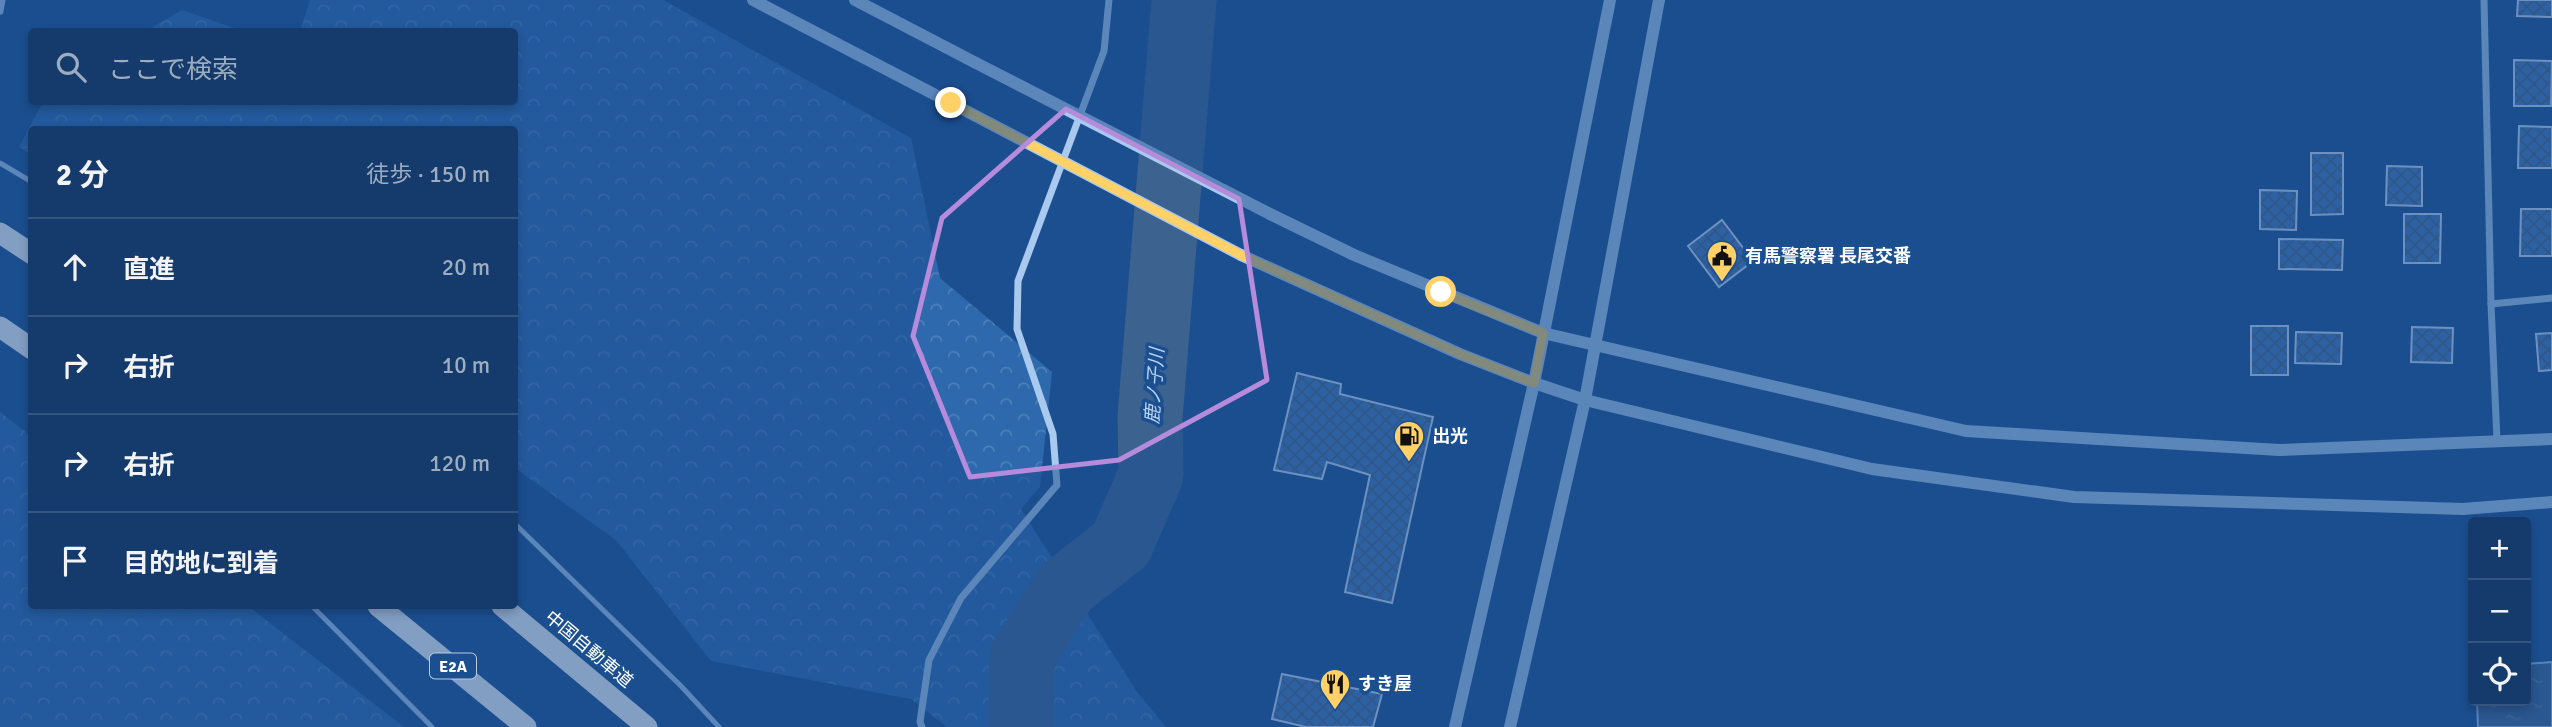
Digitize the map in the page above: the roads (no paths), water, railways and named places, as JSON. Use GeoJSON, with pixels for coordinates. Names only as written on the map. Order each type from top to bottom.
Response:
{"type":"FeatureCollection","features":[{"type":"Feature","properties":{"kind":"highway"},"geometry":{"type":"LineString","coordinates":[[0,233],[28,251]]}},
{"type":"Feature","properties":{"kind":"highway"},"geometry":{"type":"LineString","coordinates":[[0,327],[28,346]]}},
{"type":"Feature","properties":{"kind":"highway","name":"E2A"},"geometry":{"type":"LineString","coordinates":[[382,609],[526,727]]}},
{"type":"Feature","properties":{"kind":"highway","name":"中国自動車道"},"geometry":{"type":"LineString","coordinates":[[506,609],[647,727]]}},
{"type":"Feature","properties":{"kind":"street"},"geometry":{"type":"LineString","coordinates":[[0,11],[2,0]]}},
{"type":"Feature","properties":{"kind":"street"},"geometry":{"type":"LineString","coordinates":[[753,0],[1241,255],[1448,349],[1585,400],[1872,469],[2074,497],[2463,509],[2552,502]]}},
{"type":"Feature","properties":{"kind":"street"},"geometry":{"type":"LineString","coordinates":[[855,0],[1270,214],[1366,260],[1543,333],[1966,431],[2279,450],[2552,439]]}},
{"type":"Feature","properties":{"kind":"street"},"geometry":{"type":"LineString","coordinates":[[922,727],[920,722],[929,660],[961,598],[1057,485],[1053,434],[1017,329],[1018,281],[1104,51],[1109,0]]}},
{"type":"Feature","properties":{"kind":"street"},"geometry":{"type":"LineString","coordinates":[[1454,727],[1534,383],[1610,0]]}},
{"type":"Feature","properties":{"kind":"street"},"geometry":{"type":"LineString","coordinates":[[1510,727],[1585,400],[1659,0]]}},
{"type":"Feature","properties":{"kind":"street"},"geometry":{"type":"LineString","coordinates":[[2484,0],[2497,441]]}},
{"type":"Feature","properties":{"kind":"street"},"geometry":{"type":"LineString","coordinates":[[2491,304],[2552,298]]}},
{"type":"Feature","properties":{"kind":"lane"},"geometry":{"type":"LineString","coordinates":[[0,163],[28,180]]}},
{"type":"Feature","properties":{"kind":"lane"},"geometry":{"type":"LineString","coordinates":[[518,527],[681,686],[719,727]]}},
{"type":"Feature","properties":{"kind":"lane"},"geometry":{"type":"LineString","coordinates":[[315,609],[432,727]]}},
{"type":"Feature","properties":{"kind":"water"},"geometry":{"type":"Polygon","coordinates":[[[2552,662],[2552,727],[2478,727],[2477,706],[2531,706],[2531,664],[2552,662]]]}},
{"type":"Feature","properties":{"kind":"waterway","name":"鹿ノ子川"},"geometry":{"type":"LineString","coordinates":[[1021,727],[1022,657],[1065,588],[1121,544],[1151,475],[1150,417],[1184,0]]}},
{"type":"Feature","properties":{"kind":"place","name":"有馬警察署 長尾交番"},"geometry":{"type":"Point","coordinates":[1722,283]}},
{"type":"Feature","properties":{"kind":"place","name":"出光"},"geometry":{"type":"Point","coordinates":[1409,463]}},
{"type":"Feature","properties":{"kind":"place","name":"すき屋"},"geometry":{"type":"Point","coordinates":[1335,711]}}]}
